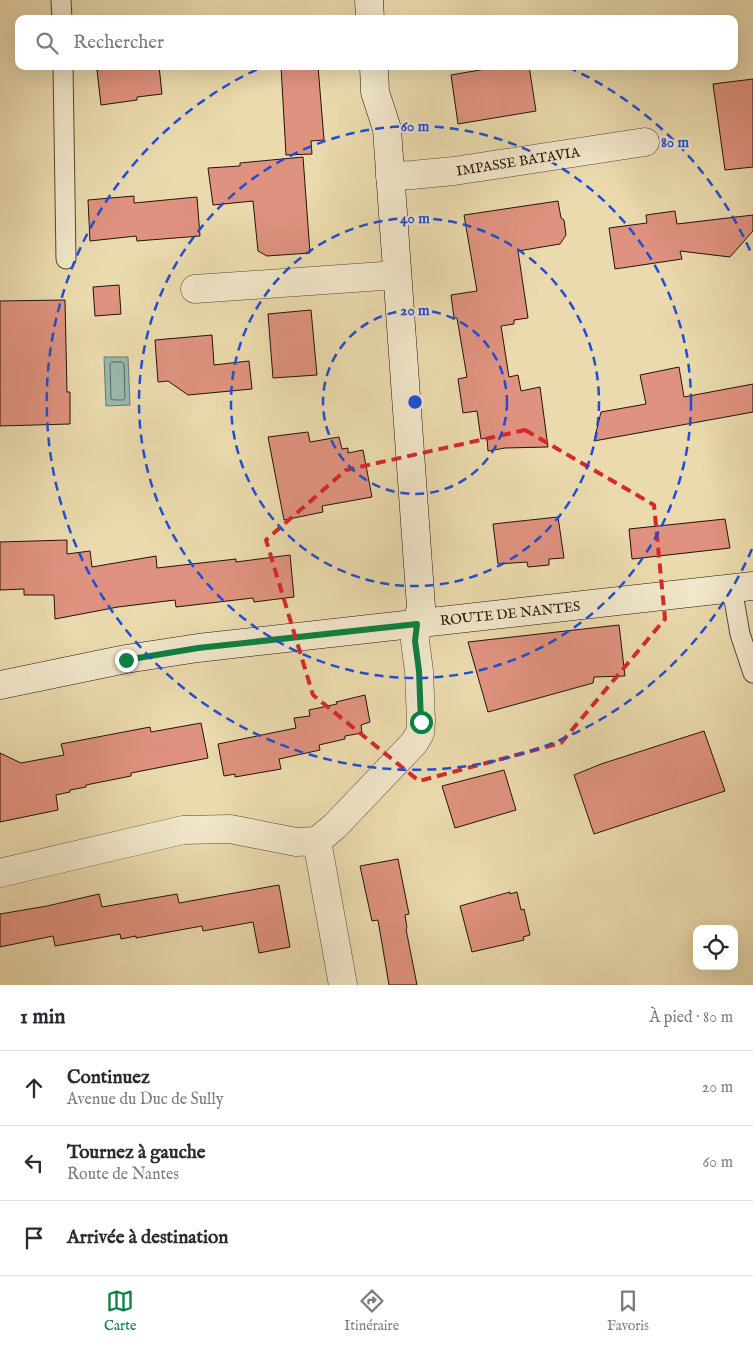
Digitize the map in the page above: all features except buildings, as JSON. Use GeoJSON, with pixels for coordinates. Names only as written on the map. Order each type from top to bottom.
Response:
{"type":"FeatureCollection","features":[{"type":"Feature","properties":{"kind":"street"},"geometry":{"type":"LineString","coordinates":[[369,0],[370,15]]}},
{"type":"Feature","properties":{"kind":"street"},"geometry":{"type":"LineString","coordinates":[[0,873],[183,830],[230,829],[296,842],[317,841],[335,826],[414,742],[420,733],[419,679],[415,641],[421,607],[387,129],[375,92],[374,70]]}},
{"type":"Feature","properties":{"kind":"street","name":"IMPASSE BATAVIA"},"geometry":{"type":"LineString","coordinates":[[390,176],[454,171],[645,142]]}},
{"type":"Feature","properties":{"kind":"street"},"geometry":{"type":"LineString","coordinates":[[194,289],[397,275]]}},
{"type":"Feature","properties":{"kind":"street","name":"ROUTE DE NANTES"},"geometry":{"type":"LineString","coordinates":[[0,685],[117,661],[198,648],[743,587]]}},
{"type":"Feature","properties":{"kind":"street"},"geometry":{"type":"LineString","coordinates":[[317,841],[343,985]]}},
{"type":"Feature","properties":{"kind":"lane"},"geometry":{"type":"LineString","coordinates":[[61,0],[62,15]]}},
{"type":"Feature","properties":{"kind":"lane"},"geometry":{"type":"LineString","coordinates":[[63,70],[66,259]]}},
{"type":"Feature","properties":{"kind":"lane"},"geometry":{"type":"LineString","coordinates":[[743,587],[740,634],[750,652],[753,673]]}},
{"type":"Feature","properties":{"kind":"highlighted area"},"geometry":{"type":"Polygon","coordinates":[[[525,430],[654,505],[665,619],[561,743],[419,781],[313,695],[266,540],[346,470],[525,430]]]}},
{"type":"Feature","properties":{"kind":"water"},"geometry":{"type":"Polygon","coordinates":[[[104,357],[128,357],[130,405],[106,406],[104,357]]]}},
{"type":"Feature","properties":{"kind":"route"},"geometry":{"type":"LineString","coordinates":[[126,660],[198,648],[417,624],[415,641],[419,671],[421,722]]}}]}
